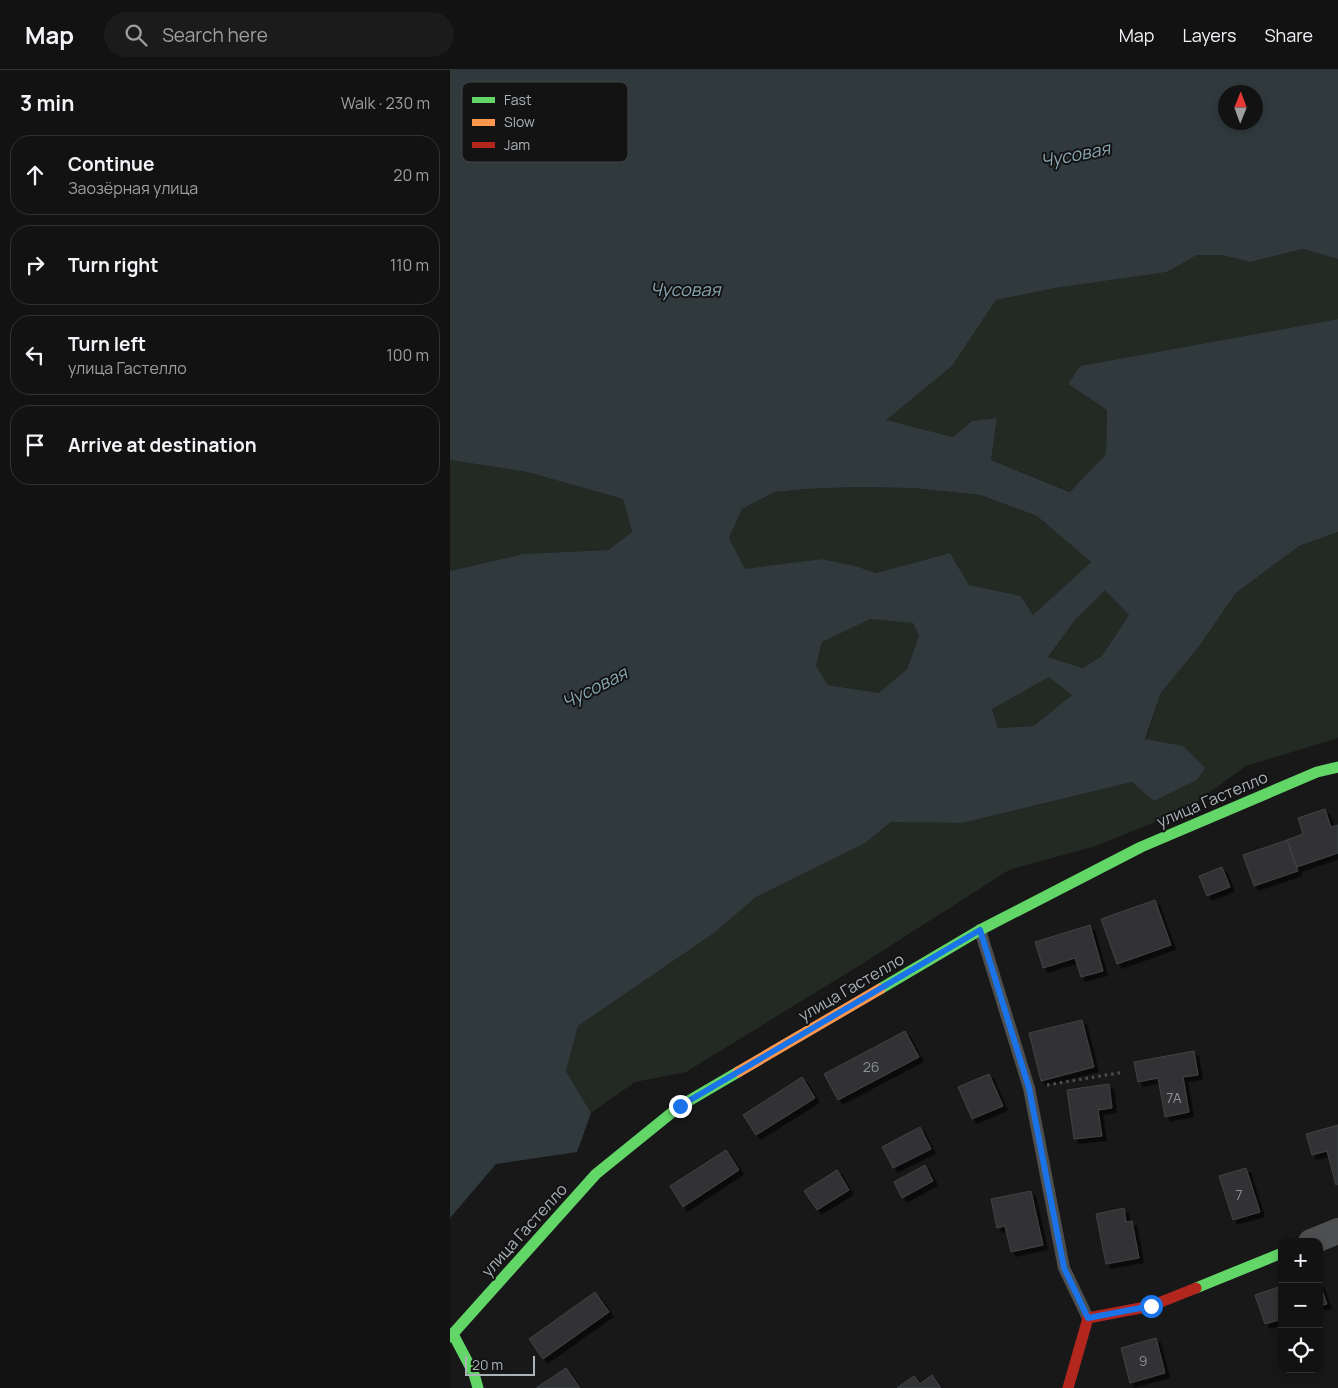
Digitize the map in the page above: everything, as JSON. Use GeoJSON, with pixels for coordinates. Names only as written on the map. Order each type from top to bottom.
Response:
{"type":"FeatureCollection","features":[{"type":"Feature","properties":{"kind":"street","name":"улица Гастелло"},"geometry":{"type":"LineString","coordinates":[[451,1335],[596,1174],[680,1106],[980,930],[1141,847],[1318,772],[1338,767]]}},
{"type":"Feature","properties":{"kind":"street"},"geometry":{"type":"LineString","coordinates":[[1321,1238],[1338,1231]]}},
{"type":"Feature","properties":{"kind":"street"},"geometry":{"type":"LineString","coordinates":[[1068,1388],[1088,1318],[1151,1306],[1278,1255]]}},
{"type":"Feature","properties":{"kind":"street"},"geometry":{"type":"LineString","coordinates":[[451,1335],[474,1374],[478,1388]]}},
{"type":"Feature","properties":{"kind":"lane"},"geometry":{"type":"LineString","coordinates":[[980,930],[1029,1088],[1064,1268],[1088,1318]]}},
{"type":"Feature","properties":{"kind":"path"},"geometry":{"type":"LineString","coordinates":[[1029,1088],[1124,1072]]}},
{"type":"Feature","properties":{"kind":"shaded area"},"geometry":{"type":"Polygon","coordinates":[[[1303,249],[1338,259],[1338,319],[1080,366],[1068,384],[1107,410],[1106,454],[1071,492],[991,460],[997,418],[972,421],[953,437],[885,420],[952,366],[996,300],[1055,288],[1167,272],[1197,255],[1222,255],[1250,262],[1303,249]]]}},
{"type":"Feature","properties":{"kind":"shaded area"},"geometry":{"type":"Polygon","coordinates":[[[450,460],[527,472],[623,499],[632,532],[608,550],[523,554],[450,571],[450,460]]]}},
{"type":"Feature","properties":{"kind":"shaded area"},"geometry":{"type":"Polygon","coordinates":[[[857,487],[912,488],[979,495],[1037,516],[1091,562],[1033,615],[1021,596],[969,585],[950,553],[876,573],[855,566],[822,559],[745,570],[729,538],[742,509],[775,492],[857,487]]]}},
{"type":"Feature","properties":{"kind":"shaded area"},"geometry":{"type":"Polygon","coordinates":[[[1338,532],[1338,738],[1246,766],[1187,809],[1096,846],[1009,870],[857,967],[686,1072],[635,1082],[591,1113],[566,1071],[578,1026],[714,933],[756,897],[864,843],[892,822],[962,823],[1132,782],[1161,693],[1200,645],[1236,593],[1299,546],[1338,532]]]}},
{"type":"Feature","properties":{"kind":"shaded area"},"geometry":{"type":"Polygon","coordinates":[[[1105,589],[1129,615],[1102,656],[1084,668],[1048,657],[1075,620],[1105,589]]]}},
{"type":"Feature","properties":{"kind":"shaded area"},"geometry":{"type":"Polygon","coordinates":[[[870,618],[913,623],[919,636],[907,669],[880,693],[828,685],[816,667],[822,642],[870,618]]]}},
{"type":"Feature","properties":{"kind":"shaded area"},"geometry":{"type":"Polygon","coordinates":[[[1049,676],[1073,695],[1034,726],[998,728],[992,709],[1049,676]]]}},
{"type":"Feature","properties":{"kind":"water","name":"Чусовая"},"geometry":{"type":"Polygon","coordinates":[[[450,70],[1338,70],[1338,259],[1303,249],[1250,262],[1222,255],[1197,255],[1167,272],[1055,288],[996,300],[952,366],[886,420],[953,437],[972,421],[997,418],[991,460],[1070,492],[1106,454],[1107,410],[1068,384],[1080,366],[1338,319],[1338,532],[1299,546],[1236,593],[1200,645],[1161,693],[1145,739],[1183,746],[1205,768],[1197,780],[1154,801],[1132,782],[962,823],[891,822],[865,843],[756,897],[714,933],[578,1026],[566,1071],[591,1113],[577,1152],[496,1164],[450,1218],[450,571],[523,554],[608,550],[632,532],[623,499],[527,472],[450,460],[450,70]],[[857,487],[775,492],[742,509],[729,538],[745,569],[822,559],[855,566],[876,573],[950,553],[969,585],[1021,596],[1033,615],[1091,562],[1037,516],[980,495],[912,488],[857,487]],[[1105,590],[1075,620],[1048,657],[1083,668],[1102,656],[1129,615],[1105,590]],[[870,619],[822,642],[816,666],[828,685],[879,693],[907,669],[919,636],[913,623],[870,619]],[[1049,677],[992,709],[998,728],[1034,726],[1072,695],[1049,677]]]}},
{"type":"Feature","properties":{"kind":"building"},"geometry":{"type":"Polygon","coordinates":[[[1325,809],[1331,827],[1338,825],[1338,853],[1297,867],[1287,840],[1303,834],[1298,818],[1325,809]]]}},
{"type":"Feature","properties":{"kind":"building"},"geometry":{"type":"Polygon","coordinates":[[[1287,840],[1298,871],[1254,886],[1243,855],[1287,840]]]}},
{"type":"Feature","properties":{"kind":"building"},"geometry":{"type":"Polygon","coordinates":[[[1222,867],[1230,887],[1207,896],[1199,876],[1222,867]]]}},
{"type":"Feature","properties":{"kind":"building"},"geometry":{"type":"Polygon","coordinates":[[[1155,900],[1171,945],[1117,964],[1101,919],[1155,900]]]}},
{"type":"Feature","properties":{"kind":"building"},"geometry":{"type":"Polygon","coordinates":[[[1090,925],[1103,971],[1081,977],[1075,958],[1043,968],[1035,942],[1090,925]]]}},
{"type":"Feature","properties":{"kind":"building"},"geometry":{"type":"Polygon","coordinates":[[[1082,1020],[1094,1067],[1041,1081],[1029,1033],[1082,1020]]]}},
{"type":"Feature","properties":{"kind":"building"},"geometry":{"type":"Polygon","coordinates":[[[905,1031],[919,1057],[838,1100],[824,1074],[905,1031]]]}},
{"type":"Feature","properties":{"kind":"building"},"geometry":{"type":"Polygon","coordinates":[[[1194,1051],[1198,1075],[1183,1077],[1189,1112],[1165,1117],[1158,1078],[1138,1082],[1134,1062],[1194,1051]]]}},
{"type":"Feature","properties":{"kind":"building"},"geometry":{"type":"Polygon","coordinates":[[[989,1074],[1003,1106],[972,1119],[958,1087],[989,1074]]]}},
{"type":"Feature","properties":{"kind":"building"},"geometry":{"type":"Polygon","coordinates":[[[802,1077],[815,1098],[756,1135],[743,1115],[802,1077]]]}},
{"type":"Feature","properties":{"kind":"building"},"geometry":{"type":"Polygon","coordinates":[[[1109,1084],[1112,1108],[1098,1110],[1102,1136],[1074,1139],[1067,1090],[1109,1084]]]}},
{"type":"Feature","properties":{"kind":"building"},"geometry":{"type":"Polygon","coordinates":[[[1338,1125],[1338,1184],[1336,1185],[1327,1151],[1312,1155],[1306,1134],[1338,1125]]]}},
{"type":"Feature","properties":{"kind":"building"},"geometry":{"type":"Polygon","coordinates":[[[920,1127],[931,1149],[893,1168],[882,1147],[920,1127]]]}},
{"type":"Feature","properties":{"kind":"building"},"geometry":{"type":"Polygon","coordinates":[[[726,1150],[739,1170],[683,1207],[670,1186],[726,1150]]]}},
{"type":"Feature","properties":{"kind":"building"},"geometry":{"type":"Polygon","coordinates":[[[925,1165],[933,1181],[902,1198],[894,1182],[925,1165]]]}},
{"type":"Feature","properties":{"kind":"building"},"geometry":{"type":"Polygon","coordinates":[[[1246,1168],[1260,1212],[1233,1220],[1219,1176],[1246,1168]]]}},
{"type":"Feature","properties":{"kind":"building"},"geometry":{"type":"Polygon","coordinates":[[[837,1170],[849,1190],[817,1210],[804,1191],[837,1170]]]}},
{"type":"Feature","properties":{"kind":"building"},"geometry":{"type":"Polygon","coordinates":[[[1031,1191],[1043,1245],[1011,1252],[1005,1226],[997,1228],[991,1199],[1031,1191]]]}},
{"type":"Feature","properties":{"kind":"building"},"geometry":{"type":"Polygon","coordinates":[[[1124,1208],[1126,1222],[1132,1221],[1139,1258],[1106,1264],[1096,1214],[1124,1208]]]}},
{"type":"Feature","properties":{"kind":"building"},"geometry":{"type":"Polygon","coordinates":[[[1278,1287],[1278,1320],[1265,1324],[1255,1295],[1278,1287]]]}},
{"type":"Feature","properties":{"kind":"building"},"geometry":{"type":"Polygon","coordinates":[[[595,1292],[609,1312],[543,1359],[529,1339],[595,1292]]]}},
{"type":"Feature","properties":{"kind":"building"},"geometry":{"type":"Polygon","coordinates":[[[1323,1293],[1327,1304],[1323,1305],[1323,1293]]]}},
{"type":"Feature","properties":{"kind":"building"},"geometry":{"type":"Polygon","coordinates":[[[1156,1338],[1165,1373],[1130,1383],[1121,1348],[1156,1338]]]}},
{"type":"Feature","properties":{"kind":"building"},"geometry":{"type":"Polygon","coordinates":[[[566,1368],[580,1388],[536,1388],[566,1368]]]}},
{"type":"Feature","properties":{"kind":"building"},"geometry":{"type":"Polygon","coordinates":[[[932,1375],[941,1388],[897,1388],[914,1376],[920,1384],[932,1375]]]}},
{"type":"Feature","properties":{"kind":"traffic: fast"},"geometry":{"type":"LineString","coordinates":[[880,989],[980,930],[1141,847],[1317,772],[1338,767]]}},
{"type":"Feature","properties":{"kind":"traffic: fast"},"geometry":{"type":"LineString","coordinates":[[450,1337],[596,1174],[680,1106],[738,1072]]}},
{"type":"Feature","properties":{"kind":"traffic: fast"},"geometry":{"type":"LineString","coordinates":[[1196,1288],[1278,1255]]}},
{"type":"Feature","properties":{"kind":"traffic: fast"},"geometry":{"type":"LineString","coordinates":[[453,1334],[474,1374],[478,1388]]}},
{"type":"Feature","properties":{"kind":"traffic: slow"},"geometry":{"type":"LineString","coordinates":[[738,1072],[880,989]]}},
{"type":"Feature","properties":{"kind":"traffic: jam"},"geometry":{"type":"LineString","coordinates":[[1068,1388],[1088,1318],[1151,1306],[1196,1288]]}},
{"type":"Feature","properties":{"kind":"route"},"geometry":{"type":"LineString","coordinates":[[680,1106],[980,930],[1029,1088],[1064,1268],[1088,1318],[1151,1306]]}}]}
